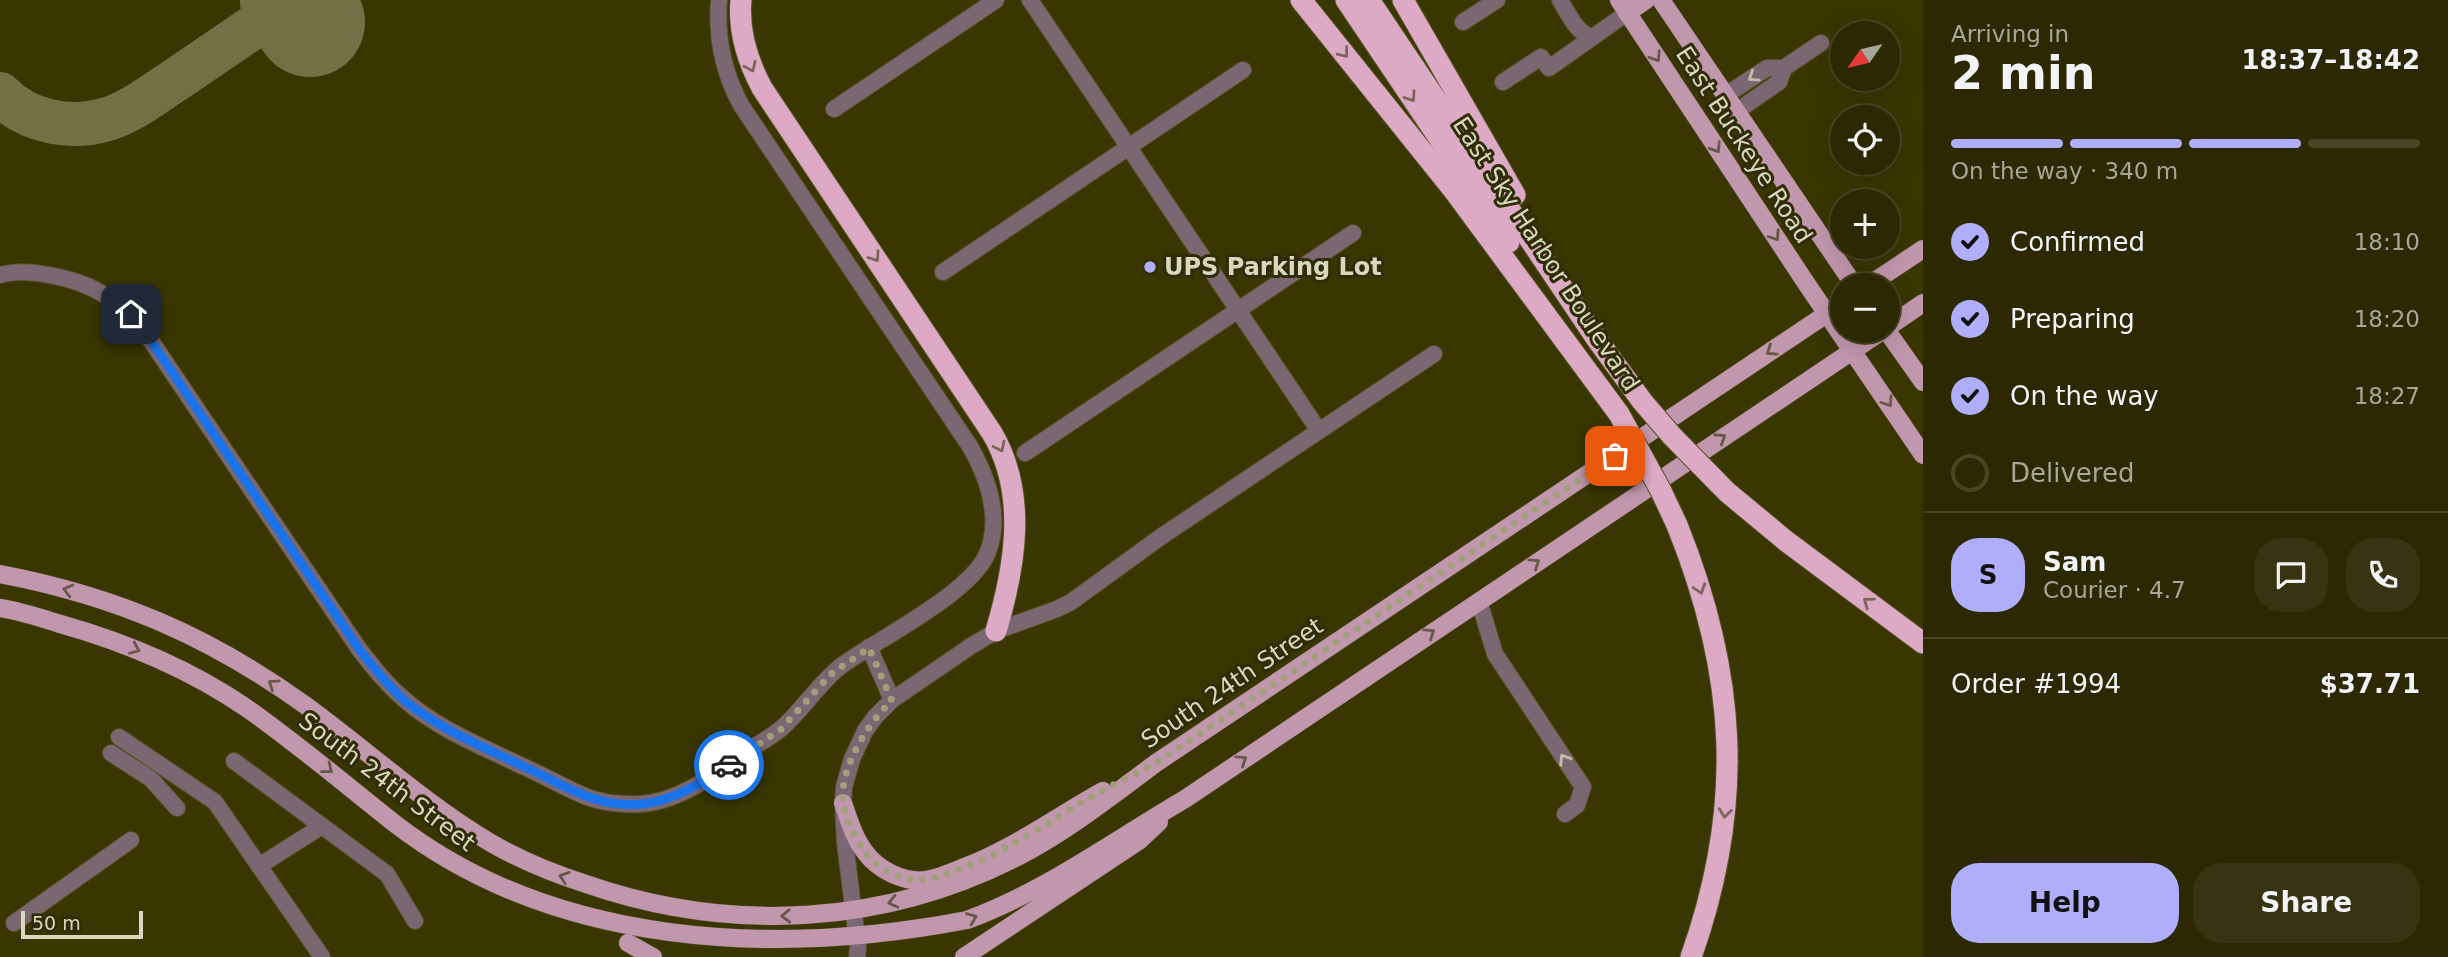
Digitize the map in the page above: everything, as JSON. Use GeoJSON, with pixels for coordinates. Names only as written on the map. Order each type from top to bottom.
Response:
{"type":"FeatureCollection","features":[{"type":"Feature","properties":{"kind":"highway"},"geometry":{"type":"LineString","coordinates":[[741,0],[746,55],[762,88],[992,433],[1005,458],[1013,490],[1014,526],[1011,574],[996,631]]}},
{"type":"Feature","properties":{"kind":"highway"},"geometry":{"type":"LineString","coordinates":[[1301,0],[1455,192],[1619,414]]}},
{"type":"Feature","properties":{"kind":"highway","name":"East Sky Harbor Boulevard"},"geometry":{"type":"LineString","coordinates":[[1346,0],[1564,324],[1619,414],[1677,525],[1698,581],[1717,649],[1728,744],[1726,808],[1717,868],[1705,915],[1690,957]]}},
{"type":"Feature","properties":{"kind":"highway","name":"East Sky Harbor Boulevard"},"geometry":{"type":"LineString","coordinates":[[1369,0],[1552,273],[1642,401],[1672,436],[1727,492],[1786,541],[1923,643]]}},
{"type":"Feature","properties":{"kind":"highway"},"geometry":{"type":"LineString","coordinates":[[1403,0],[1511,188],[1552,273]]}},
{"type":"Feature","properties":{"kind":"main road"},"geometry":{"type":"LineString","coordinates":[[1623,6],[1646,0]]}},
{"type":"Feature","properties":{"kind":"main road","name":"East Buckeye Road"},"geometry":{"type":"LineString","coordinates":[[1661,0],[1846,273]]}},
{"type":"Feature","properties":{"kind":"main road","name":"East Buckeye Road"},"geometry":{"type":"LineString","coordinates":[[1623,6],[1830,301]]}},
{"type":"Feature","properties":{"kind":"main road"},"geometry":{"type":"LineString","coordinates":[[1887,273],[1923,249]]}},
{"type":"Feature","properties":{"kind":"main road","name":"South 24th Street"},"geometry":{"type":"LineString","coordinates":[[1900,319],[1923,303]]}},
{"type":"Feature","properties":{"kind":"main road","name":"South 24th Street"},"geometry":{"type":"LineString","coordinates":[[0,574],[115,603],[175,627],[239,660],[304,705],[449,816],[534,867],[604,891],[682,910],[725,916],[789,916],[854,909],[925,894],[1026,853],[1830,311]]}},
{"type":"Feature","properties":{"kind":"main road","name":"East Buckeye Road"},"geometry":{"type":"LineString","coordinates":[[1850,343],[1923,455]]}},
{"type":"Feature","properties":{"kind":"main road","name":"South 24th Street"},"geometry":{"type":"LineString","coordinates":[[0,608],[114,639],[184,669],[246,708],[430,850],[464,871],[543,909],[612,934],[675,947],[736,954],[859,954],[966,921],[1024,896],[1076,867],[1131,830],[1185,799],[1864,343]]}},
{"type":"Feature","properties":{"kind":"main road"},"geometry":{"type":"LineString","coordinates":[[1896,343],[1923,382]]}},
{"type":"Feature","properties":{"kind":"main road"},"geometry":{"type":"LineString","coordinates":[[843,803],[856,839],[872,860],[903,878],[926,880],[966,867],[1004,850],[1078,805],[1156,763]]}},
{"type":"Feature","properties":{"kind":"main road"},"geometry":{"type":"LineString","coordinates":[[964,957],[1140,840],[1185,799]]}},
{"type":"Feature","properties":{"kind":"main road"},"geometry":{"type":"LineString","coordinates":[[612,934],[653,957]]}},
{"type":"Feature","properties":{"kind":"street"},"geometry":{"type":"LineString","coordinates":[[0,275],[9,272],[33,272],[86,284],[108,296],[131,314],[351,638],[379,674],[405,700],[430,718],[468,739],[588,797],[614,804],[640,804],[661,800],[691,788],[781,729],[831,674],[945,598],[980,566],[987,554],[992,526],[993,509],[986,479],[960,431],[731,87],[720,50],[719,0]]}},
{"type":"Feature","properties":{"kind":"street"},"geometry":{"type":"LineString","coordinates":[[834,109],[996,0]]}},
{"type":"Feature","properties":{"kind":"street"},"geometry":{"type":"LineString","coordinates":[[1030,0],[1319,431]]}},
{"type":"Feature","properties":{"kind":"street"},"geometry":{"type":"LineString","coordinates":[[1463,22],[1497,0]]}},
{"type":"Feature","properties":{"kind":"street"},"geometry":{"type":"LineString","coordinates":[[1560,0],[1578,29],[1591,37]]}},
{"type":"Feature","properties":{"kind":"street"},"geometry":{"type":"LineString","coordinates":[[1503,82],[1541,57],[1549,68],[1591,37],[1623,6]]}},
{"type":"Feature","properties":{"kind":"street"},"geometry":{"type":"LineString","coordinates":[[1726,96],[1767,68],[1784,68],[1821,43]]}},
{"type":"Feature","properties":{"kind":"street"},"geometry":{"type":"LineString","coordinates":[[1737,111],[1779,82],[1784,68]]}},
{"type":"Feature","properties":{"kind":"street"},"geometry":{"type":"LineString","coordinates":[[943,272],[1243,70]]}},
{"type":"Feature","properties":{"kind":"street"},"geometry":{"type":"LineString","coordinates":[[1025,453],[1353,233]]}},
{"type":"Feature","properties":{"kind":"street"},"geometry":{"type":"LineString","coordinates":[[859,954],[845,844],[843,803],[848,774],[859,743],[875,717],[892,701],[996,631],[1057,609],[1071,601],[1162,536],[1434,354]]}},
{"type":"Feature","properties":{"kind":"street"},"geometry":{"type":"LineString","coordinates":[[1479,601],[1495,654],[1583,787],[1577,805],[1565,814]]}},
{"type":"Feature","properties":{"kind":"street"},"geometry":{"type":"LineString","coordinates":[[869,648],[892,701]]}},
{"type":"Feature","properties":{"kind":"street"},"geometry":{"type":"LineString","coordinates":[[119,737],[215,802],[322,957]]}},
{"type":"Feature","properties":{"kind":"street"},"geometry":{"type":"LineString","coordinates":[[111,753],[151,779],[177,808]]}},
{"type":"Feature","properties":{"kind":"street"},"geometry":{"type":"LineString","coordinates":[[234,761],[387,874],[415,921]]}},
{"type":"Feature","properties":{"kind":"street"},"geometry":{"type":"LineString","coordinates":[[259,866],[322,826]]}},
{"type":"Feature","properties":{"kind":"street"},"geometry":{"type":"LineString","coordinates":[[14,923],[131,840]]}},
{"type":"Feature","properties":{"kind":"taxiway"},"geometry":{"type":"LineString","coordinates":[[0,94],[22,111],[49,121],[77,124],[104,120],[140,103],[293,0]]}},
{"type":"Feature","properties":{"kind":"runway"},"geometry":{"type":"LineString","coordinates":[[295,0],[310,22]]}},
{"type":"Feature","properties":{"kind":"way so far"},"geometry":{"type":"LineString","coordinates":[[729,765],[781,729],[831,674],[869,648],[892,701],[875,717],[859,743],[844,787],[843,803],[856,839],[865,853],[880,866],[903,878],[916,880],[946,874],[1004,850],[1078,805],[1156,763],[1615,456]]}},
{"type":"Feature","properties":{"kind":"place","name":"UPS Parking Lot"},"geometry":{"type":"Point","coordinates":[1150,267]}},
{"type":"Feature","properties":{"kind":"route"},"geometry":{"type":"LineString","coordinates":[[131,314],[359,649],[405,700],[430,718],[468,739],[588,797],[614,804],[640,804],[661,800],[691,788],[729,765]]}}]}
